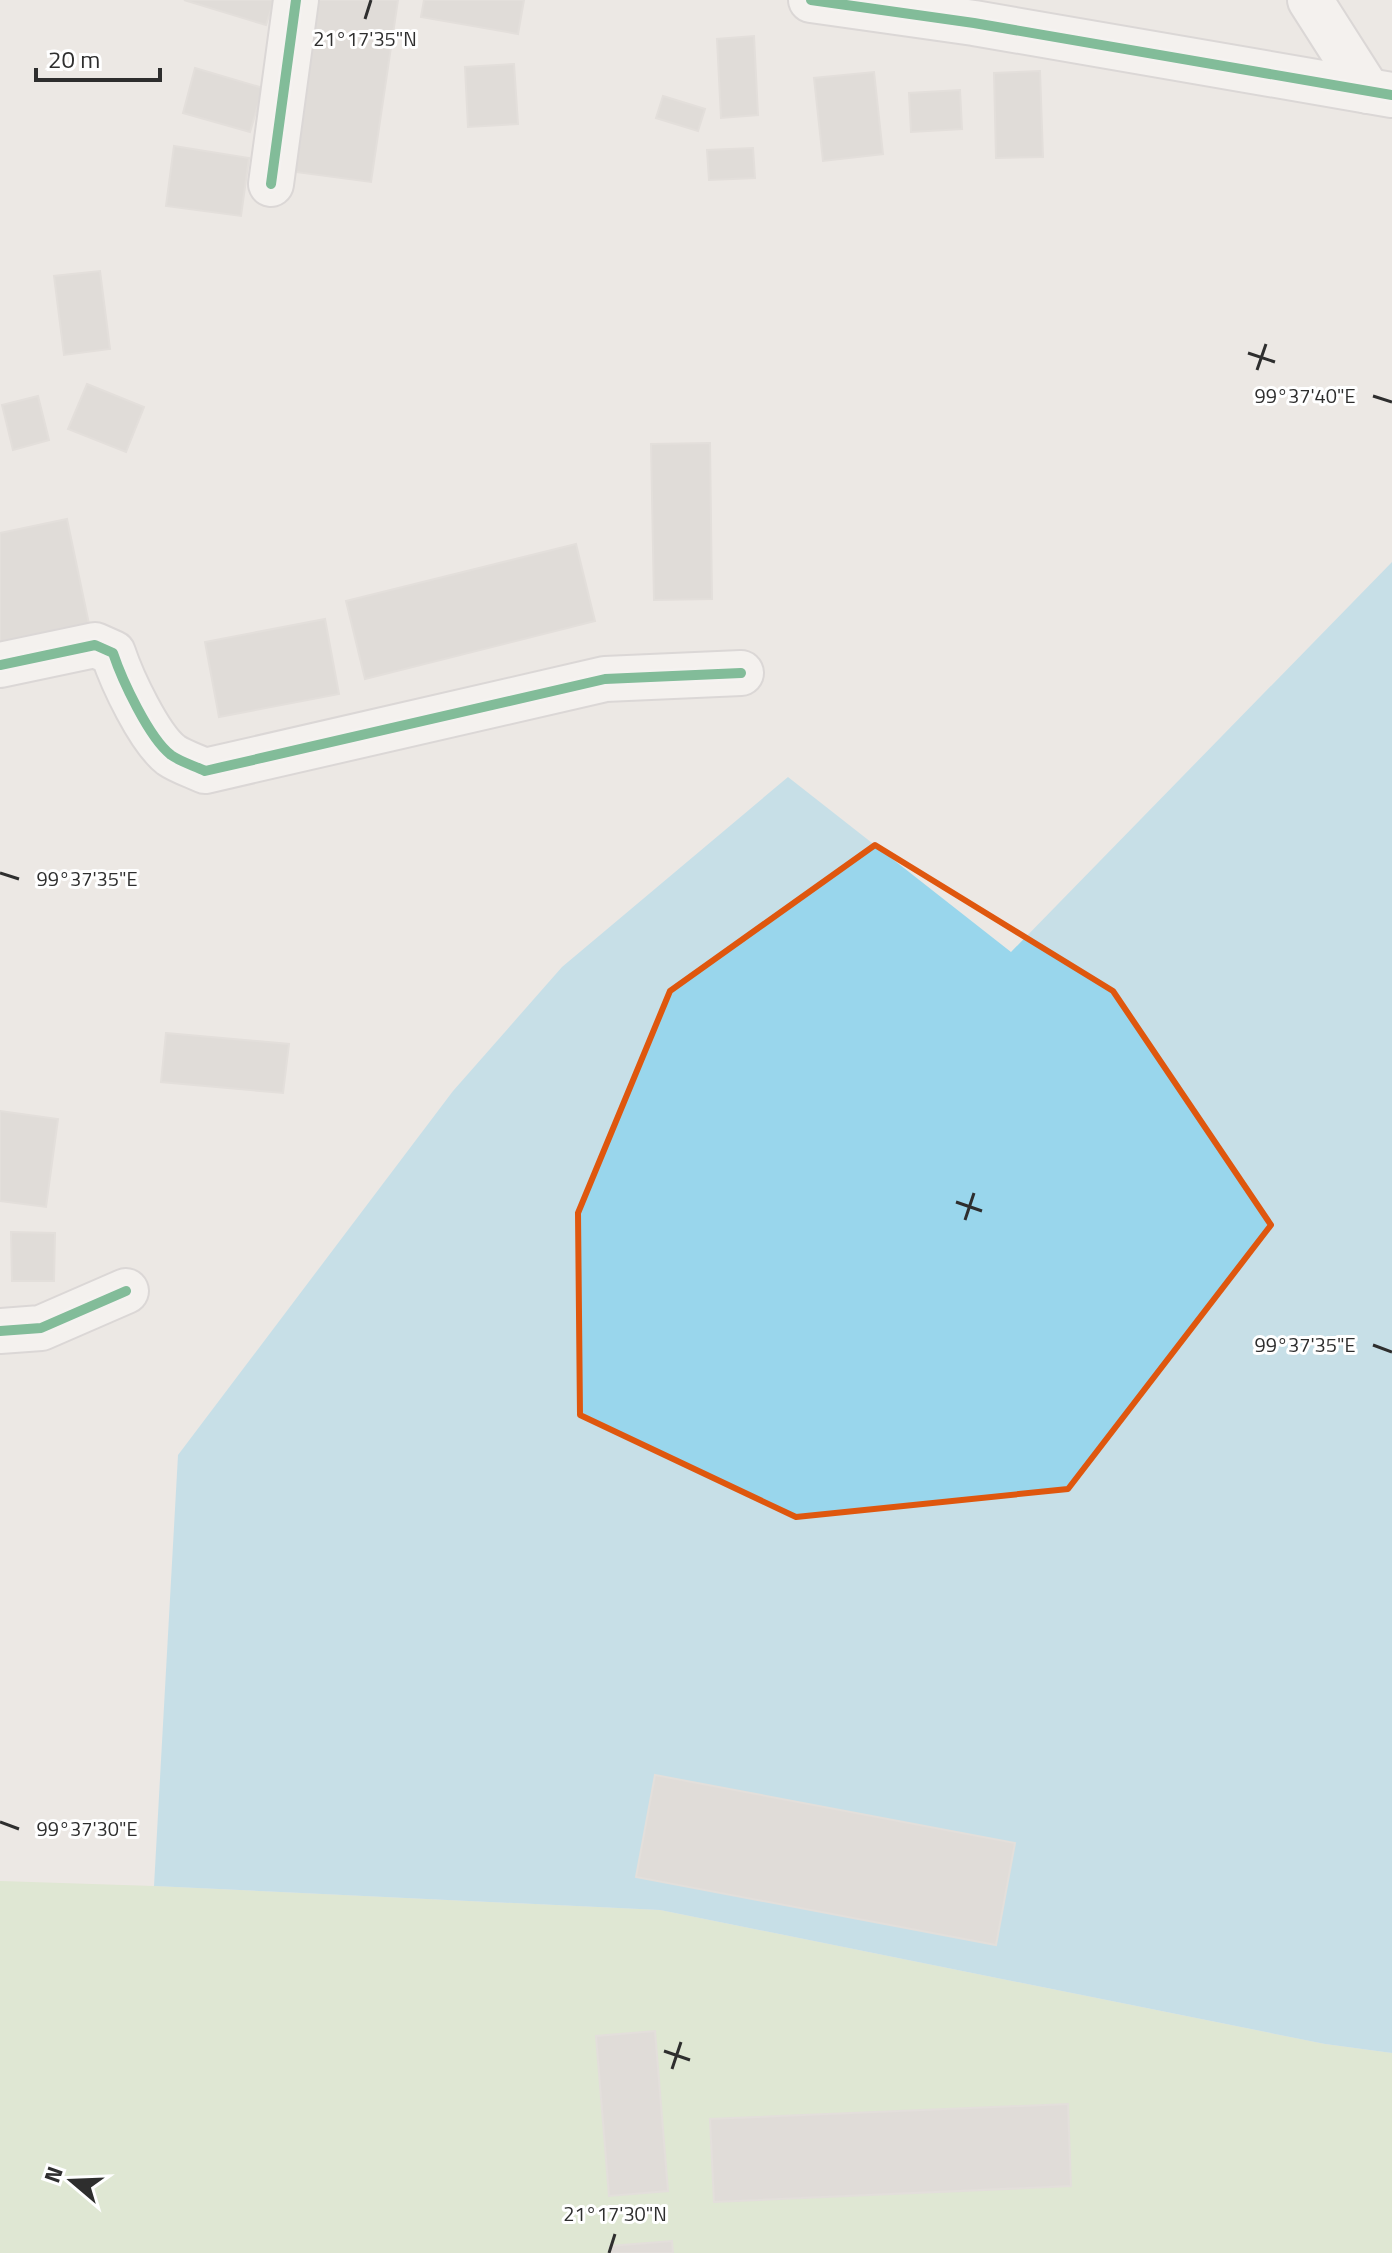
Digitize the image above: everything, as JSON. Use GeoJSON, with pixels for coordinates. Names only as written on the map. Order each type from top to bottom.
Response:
{"type":"FeatureCollection","features":[{"type":"Feature","properties":{"kind":"street"},"geometry":{"type":"LineString","coordinates":[[271,184],[296,0]]}},
{"type":"Feature","properties":{"kind":"street"},"geometry":{"type":"LineString","coordinates":[[811,0],[974,23],[1380,93]]}},
{"type":"Feature","properties":{"kind":"street"},"geometry":{"type":"LineString","coordinates":[[1310,0],[1380,93]]}},
{"type":"Feature","properties":{"kind":"street"},"geometry":{"type":"LineString","coordinates":[[0,665],[95,645],[113,653],[120,675],[152,732],[171,755],[205,771],[605,679],[741,673]]}},
{"type":"Feature","properties":{"kind":"street"},"geometry":{"type":"LineString","coordinates":[[0,1331],[41,1328],[126,1291]]}},
{"type":"Feature","properties":{"kind":"highlighted area"},"geometry":{"type":"Polygon","coordinates":[[[875,845],[1113,991],[1271,1225],[1068,1489],[796,1517],[580,1415],[578,1213],[670,991],[875,845]]]}},
{"type":"Feature","properties":{"kind":"green space"},"geometry":{"type":"Polygon","coordinates":[[[0,1881],[660,1910],[1325,2044],[1392,2053],[1392,2253],[0,2253],[0,1881]]]}},
{"type":"Feature","properties":{"kind":"water"},"geometry":{"type":"Polygon","coordinates":[[[1392,562],[1392,2053],[1325,2044],[660,1910],[154,1886],[178,1455],[453,1091],[562,967],[788,777],[1011,952],[1392,562]]]}},
{"type":"Feature","properties":{"kind":"building"},"geometry":{"type":"Polygon","coordinates":[[[184,0],[274,0],[266,25],[184,0]]]}},
{"type":"Feature","properties":{"kind":"building"},"geometry":{"type":"Polygon","coordinates":[[[313,0],[398,0],[371,182],[288,171],[313,0]]]}},
{"type":"Feature","properties":{"kind":"building"},"geometry":{"type":"Polygon","coordinates":[[[424,0],[524,0],[518,34],[421,17],[424,0]]]}},
{"type":"Feature","properties":{"kind":"building"},"geometry":{"type":"Polygon","coordinates":[[[754,36],[758,115],[721,118],[717,39],[754,36]]]}},
{"type":"Feature","properties":{"kind":"building"},"geometry":{"type":"Polygon","coordinates":[[[514,64],[518,124],[468,127],[465,67],[514,64]]]}},
{"type":"Feature","properties":{"kind":"building"},"geometry":{"type":"Polygon","coordinates":[[[195,68],[263,88],[250,132],[183,113],[195,68]]]}},
{"type":"Feature","properties":{"kind":"building"},"geometry":{"type":"Polygon","coordinates":[[[1040,71],[1043,157],[996,158],[994,73],[1040,71]]]}},
{"type":"Feature","properties":{"kind":"building"},"geometry":{"type":"Polygon","coordinates":[[[874,72],[883,154],[823,161],[814,78],[874,72]]]}},
{"type":"Feature","properties":{"kind":"building"},"geometry":{"type":"Polygon","coordinates":[[[960,90],[962,129],[911,132],[909,93],[960,90]]]}},
{"type":"Feature","properties":{"kind":"building"},"geometry":{"type":"Polygon","coordinates":[[[663,96],[705,109],[698,131],[656,118],[663,96]]]}},
{"type":"Feature","properties":{"kind":"building"},"geometry":{"type":"Polygon","coordinates":[[[174,146],[249,158],[241,216],[166,206],[174,146]]]}},
{"type":"Feature","properties":{"kind":"building"},"geometry":{"type":"Polygon","coordinates":[[[753,148],[755,178],[709,180],[707,150],[753,148]]]}},
{"type":"Feature","properties":{"kind":"building"},"geometry":{"type":"Polygon","coordinates":[[[100,271],[110,349],[64,355],[54,276],[100,271]]]}},
{"type":"Feature","properties":{"kind":"building"},"geometry":{"type":"Polygon","coordinates":[[[87,384],[144,407],[126,452],[68,429],[87,384]]]}},
{"type":"Feature","properties":{"kind":"building"},"geometry":{"type":"Polygon","coordinates":[[[38,396],[49,440],[13,450],[2,405],[38,396]]]}},
{"type":"Feature","properties":{"kind":"building"},"geometry":{"type":"Polygon","coordinates":[[[710,443],[712,599],[654,600],[651,444],[710,443]]]}},
{"type":"Feature","properties":{"kind":"building"},"geometry":{"type":"Polygon","coordinates":[[[67,519],[89,624],[0,644],[0,533],[67,519]]]}},
{"type":"Feature","properties":{"kind":"building"},"geometry":{"type":"Polygon","coordinates":[[[576,544],[595,621],[365,679],[346,601],[576,544]]]}},
{"type":"Feature","properties":{"kind":"building"},"geometry":{"type":"Polygon","coordinates":[[[325,619],[339,694],[219,717],[205,642],[325,619]]]}},
{"type":"Feature","properties":{"kind":"building"},"geometry":{"type":"Polygon","coordinates":[[[166,1033],[289,1044],[283,1093],[161,1082],[166,1033]]]}},
{"type":"Feature","properties":{"kind":"building"},"geometry":{"type":"Polygon","coordinates":[[[0,1111],[58,1119],[46,1207],[0,1201],[0,1111]]]}},
{"type":"Feature","properties":{"kind":"building"},"geometry":{"type":"Polygon","coordinates":[[[11,1232],[55,1233],[54,1281],[12,1281],[11,1232]]]}},
{"type":"Feature","properties":{"kind":"building"},"geometry":{"type":"Polygon","coordinates":[[[655,1775],[1015,1843],[996,1945],[636,1877],[655,1775]]]}},
{"type":"Feature","properties":{"kind":"building"},"geometry":{"type":"Polygon","coordinates":[[[655,2031],[668,2191],[609,2196],[596,2036],[655,2031]]]}},
{"type":"Feature","properties":{"kind":"building"},"geometry":{"type":"Polygon","coordinates":[[[1068,2104],[1071,2186],[714,2202],[710,2119],[1068,2104]]]}},
{"type":"Feature","properties":{"kind":"building"},"geometry":{"type":"Polygon","coordinates":[[[672,2241],[673,2253],[610,2253],[610,2246],[672,2241]]]}},
{"type":"Feature","properties":{"kind":"cycle path"},"geometry":{"type":"LineString","coordinates":[[271,184],[296,0]]}},
{"type":"Feature","properties":{"kind":"cycle path"},"geometry":{"type":"LineString","coordinates":[[811,0],[974,23],[1392,95]]}},
{"type":"Feature","properties":{"kind":"cycle path"},"geometry":{"type":"LineString","coordinates":[[0,665],[95,645],[113,653],[137,708],[154,736],[171,755],[205,771],[605,679],[741,673]]}},
{"type":"Feature","properties":{"kind":"cycle path"},"geometry":{"type":"LineString","coordinates":[[0,1331],[41,1328],[126,1291]]}}]}
